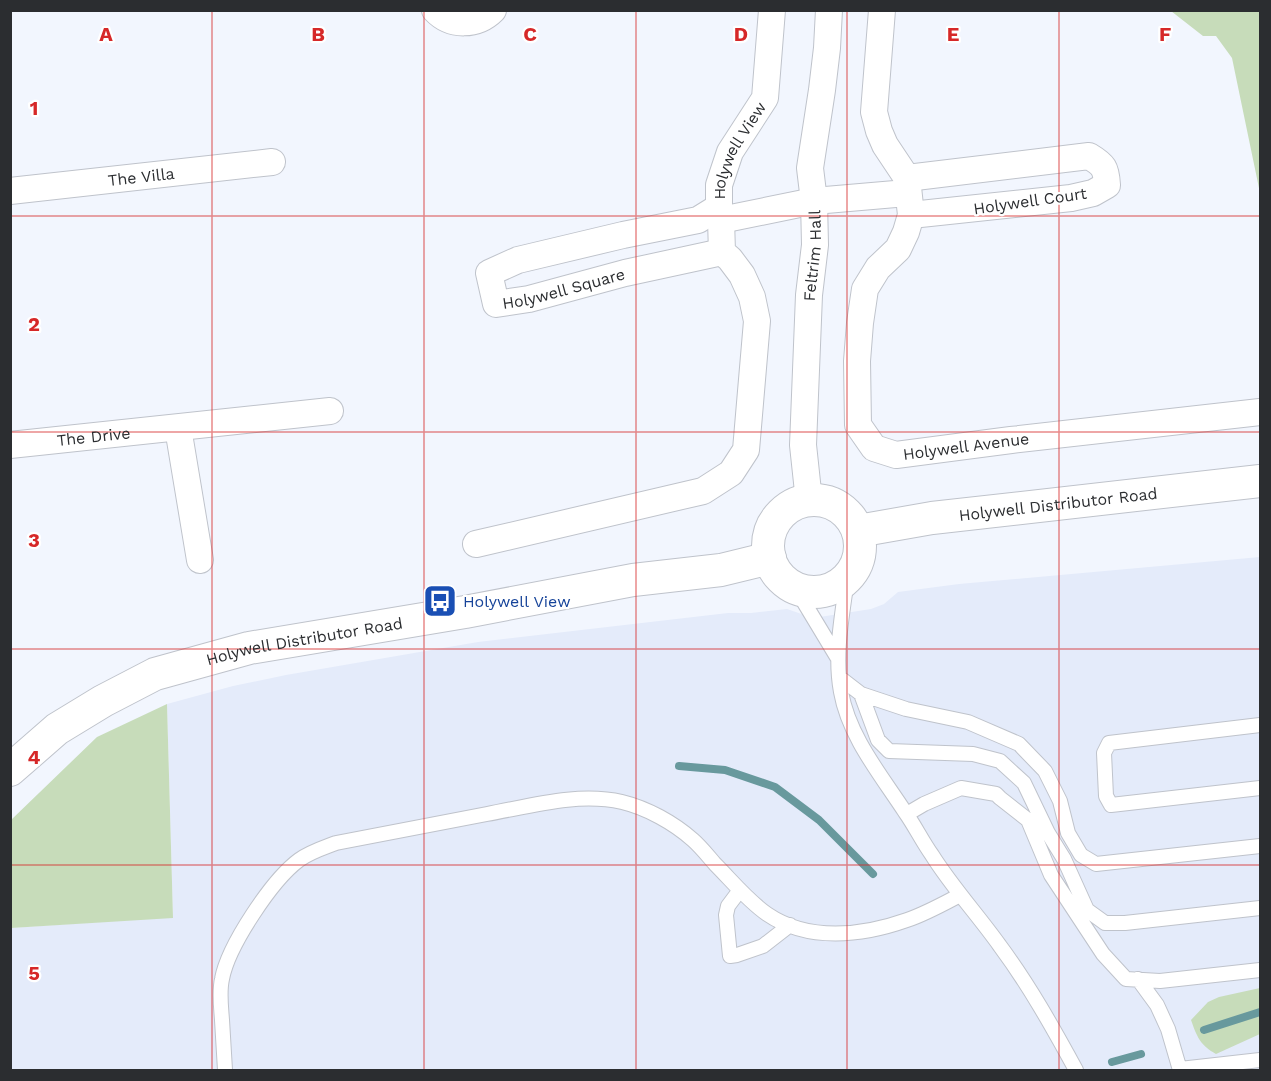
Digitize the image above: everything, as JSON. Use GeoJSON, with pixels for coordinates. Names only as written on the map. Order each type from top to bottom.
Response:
{"type":"FeatureCollection","features":[{"type":"Feature","properties":{"kind":"street"},"geometry":{"type":"LineString","coordinates":[[435,10],[441,17],[452,22],[464,23],[483,18],[493,10]]}},
{"type":"Feature","properties":{"kind":"street","name":"Holywell View"},"geometry":{"type":"LineString","coordinates":[[722,252],[719,185],[730,152],[765,98],[772,10]]}},
{"type":"Feature","properties":{"kind":"street","name":"Feltrim Hall"},"geometry":{"type":"LineString","coordinates":[[808,501],[803,446],[809,295],[815,245],[811,162],[827,48],[829,10]]}},
{"type":"Feature","properties":{"kind":"street"},"geometry":{"type":"LineString","coordinates":[[814,201],[908,196],[885,146],[874,112],[882,10]]}},
{"type":"Feature","properties":{"kind":"street","name":"Holywell Court"},"geometry":{"type":"LineString","coordinates":[[1089,156],[1102,164],[1106,171],[1107,185],[1093,193],[1071,198],[908,196],[1089,156]]}},
{"type":"Feature","properties":{"kind":"street","name":"The Villa"},"geometry":{"type":"LineString","coordinates":[[10,191],[272,162]]}},
{"type":"Feature","properties":{"kind":"street","name":"Holywell Avenue"},"geometry":{"type":"LineString","coordinates":[[908,196],[906,232],[898,249],[878,268],[865,289],[860,323],[857,362],[858,425],[874,448],[896,455],[1260,412]]}},
{"type":"Feature","properties":{"kind":"street","name":"Holywell View"},"geometry":{"type":"LineString","coordinates":[[720,213],[814,201]]}},
{"type":"Feature","properties":{"kind":"street","name":"Holywell Square"},"geometry":{"type":"LineString","coordinates":[[720,213],[698,220],[518,260],[489,273],[496,304],[529,299],[625,273],[722,252]]}},
{"type":"Feature","properties":{"kind":"street"},"geometry":{"type":"LineString","coordinates":[[476,544],[703,491],[731,473],[746,450],[757,321],[752,297],[742,274],[722,252]]}},
{"type":"Feature","properties":{"kind":"street","name":"The Drive"},"geometry":{"type":"LineString","coordinates":[[10,445],[330,411]]}},
{"type":"Feature","properties":{"kind":"street"},"geometry":{"type":"LineString","coordinates":[[178,428],[200,560]]}},
{"type":"Feature","properties":{"kind":"street","name":"Holywell Distributor Road"},"geometry":{"type":"LineString","coordinates":[[858,531],[932,518],[1260,481]]}},
{"type":"Feature","properties":{"kind":"street"},"geometry":{"type":"LineString","coordinates":[[808,501],[819,501],[838,507],[853,522],[858,531],[859,556],[854,569],[847,579],[836,587],[824,591],[810,592],[796,589],[784,582],[770,558],[768,545],[776,521],[796,504],[808,501]]}},
{"type":"Feature","properties":{"kind":"street","name":"Holywell Distributor Road"},"geometry":{"type":"LineString","coordinates":[[14,758],[103,701],[155,674],[249,648],[465,612],[633,580],[721,570],[770,558]]}},
{"type":"Feature","properties":{"kind":"lane"},"geometry":{"type":"LineString","coordinates":[[847,579],[837,657],[841,693],[850,723],[932,855],[1017,971],[1076,1071]]}},
{"type":"Feature","properties":{"kind":"lane"},"geometry":{"type":"LineString","coordinates":[[796,589],[837,657]]}},
{"type":"Feature","properties":{"kind":"lane"},"geometry":{"type":"LineString","coordinates":[[839,677],[861,694],[906,709],[968,722],[1019,744],[1045,771],[1060,801],[1068,833],[1081,855],[1096,864],[1260,846]]}},
{"type":"Feature","properties":{"kind":"lane"},"geometry":{"type":"LineString","coordinates":[[861,694],[878,740],[889,751],[973,754],[1000,761],[1024,783],[1064,859],[1087,910],[1105,923],[1125,923],[1260,908]]}},
{"type":"Feature","properties":{"kind":"lane"},"geometry":{"type":"LineString","coordinates":[[1260,725],[1109,743],[1104,753],[1106,796],[1111,804],[1260,788]]}},
{"type":"Feature","properties":{"kind":"lane"},"geometry":{"type":"LineString","coordinates":[[907,814],[961,788],[996,794],[1028,820],[1051,875],[1102,954],[1126,979],[1160,981],[1260,970]]}},
{"type":"Feature","properties":{"kind":"lane"},"geometry":{"type":"LineString","coordinates":[[225,1071],[221,981],[224,967],[237,940],[255,911],[283,874],[297,861],[314,851],[336,843],[559,801],[597,799],[622,802],[670,823],[693,840],[740,890],[768,914],[790,925],[812,932],[844,934],[877,929],[908,920],[960,896]]}},
{"type":"Feature","properties":{"kind":"lane"},"geometry":{"type":"LineString","coordinates":[[740,890],[728,906],[726,915],[730,956],[763,946],[790,925]]}},
{"type":"Feature","properties":{"kind":"lane"},"geometry":{"type":"LineString","coordinates":[[1138,980],[1157,1005],[1168,1029],[1180,1070],[1260,1060]]}},
{"type":"Feature","properties":{"kind":"shaded area"},"geometry":{"type":"Polygon","coordinates":[[[1260,557],[1260,1070],[11,1070],[11,928],[173,917],[167,704],[233,686],[286,675],[478,642],[728,613],[787,609],[813,618],[871,609],[884,604],[898,592],[959,584],[1260,557]]]}},
{"type":"Feature","properties":{"kind":"green space"},"geometry":{"type":"Polygon","coordinates":[[[1171,11],[1260,11],[1260,193],[1232,58],[1216,36],[1203,36],[1171,11]]]}},
{"type":"Feature","properties":{"kind":"green space"},"geometry":{"type":"Polygon","coordinates":[[[167,704],[173,918],[11,928],[11,820],[97,737],[167,704]]]}},
{"type":"Feature","properties":{"kind":"green space"},"geometry":{"type":"Polygon","coordinates":[[[1260,988],[1260,1034],[1216,1054],[1206,1047],[1197,1036],[1191,1020],[1208,1002],[1219,997],[1260,988]]]}},
{"type":"Feature","properties":{"kind":"waterway"},"geometry":{"type":"LineString","coordinates":[[679,766],[725,770],[775,787],[819,820],[873,874]]}},
{"type":"Feature","properties":{"kind":"waterway"},"geometry":{"type":"LineString","coordinates":[[1204,1030],[1260,1012]]}},
{"type":"Feature","properties":{"kind":"waterway"},"geometry":{"type":"LineString","coordinates":[[1112,1062],[1141,1054]]}},
{"type":"Feature","properties":{"kind":"place","name":"Holywell View"},"geometry":{"type":"Point","coordinates":[440,601]}}]}
